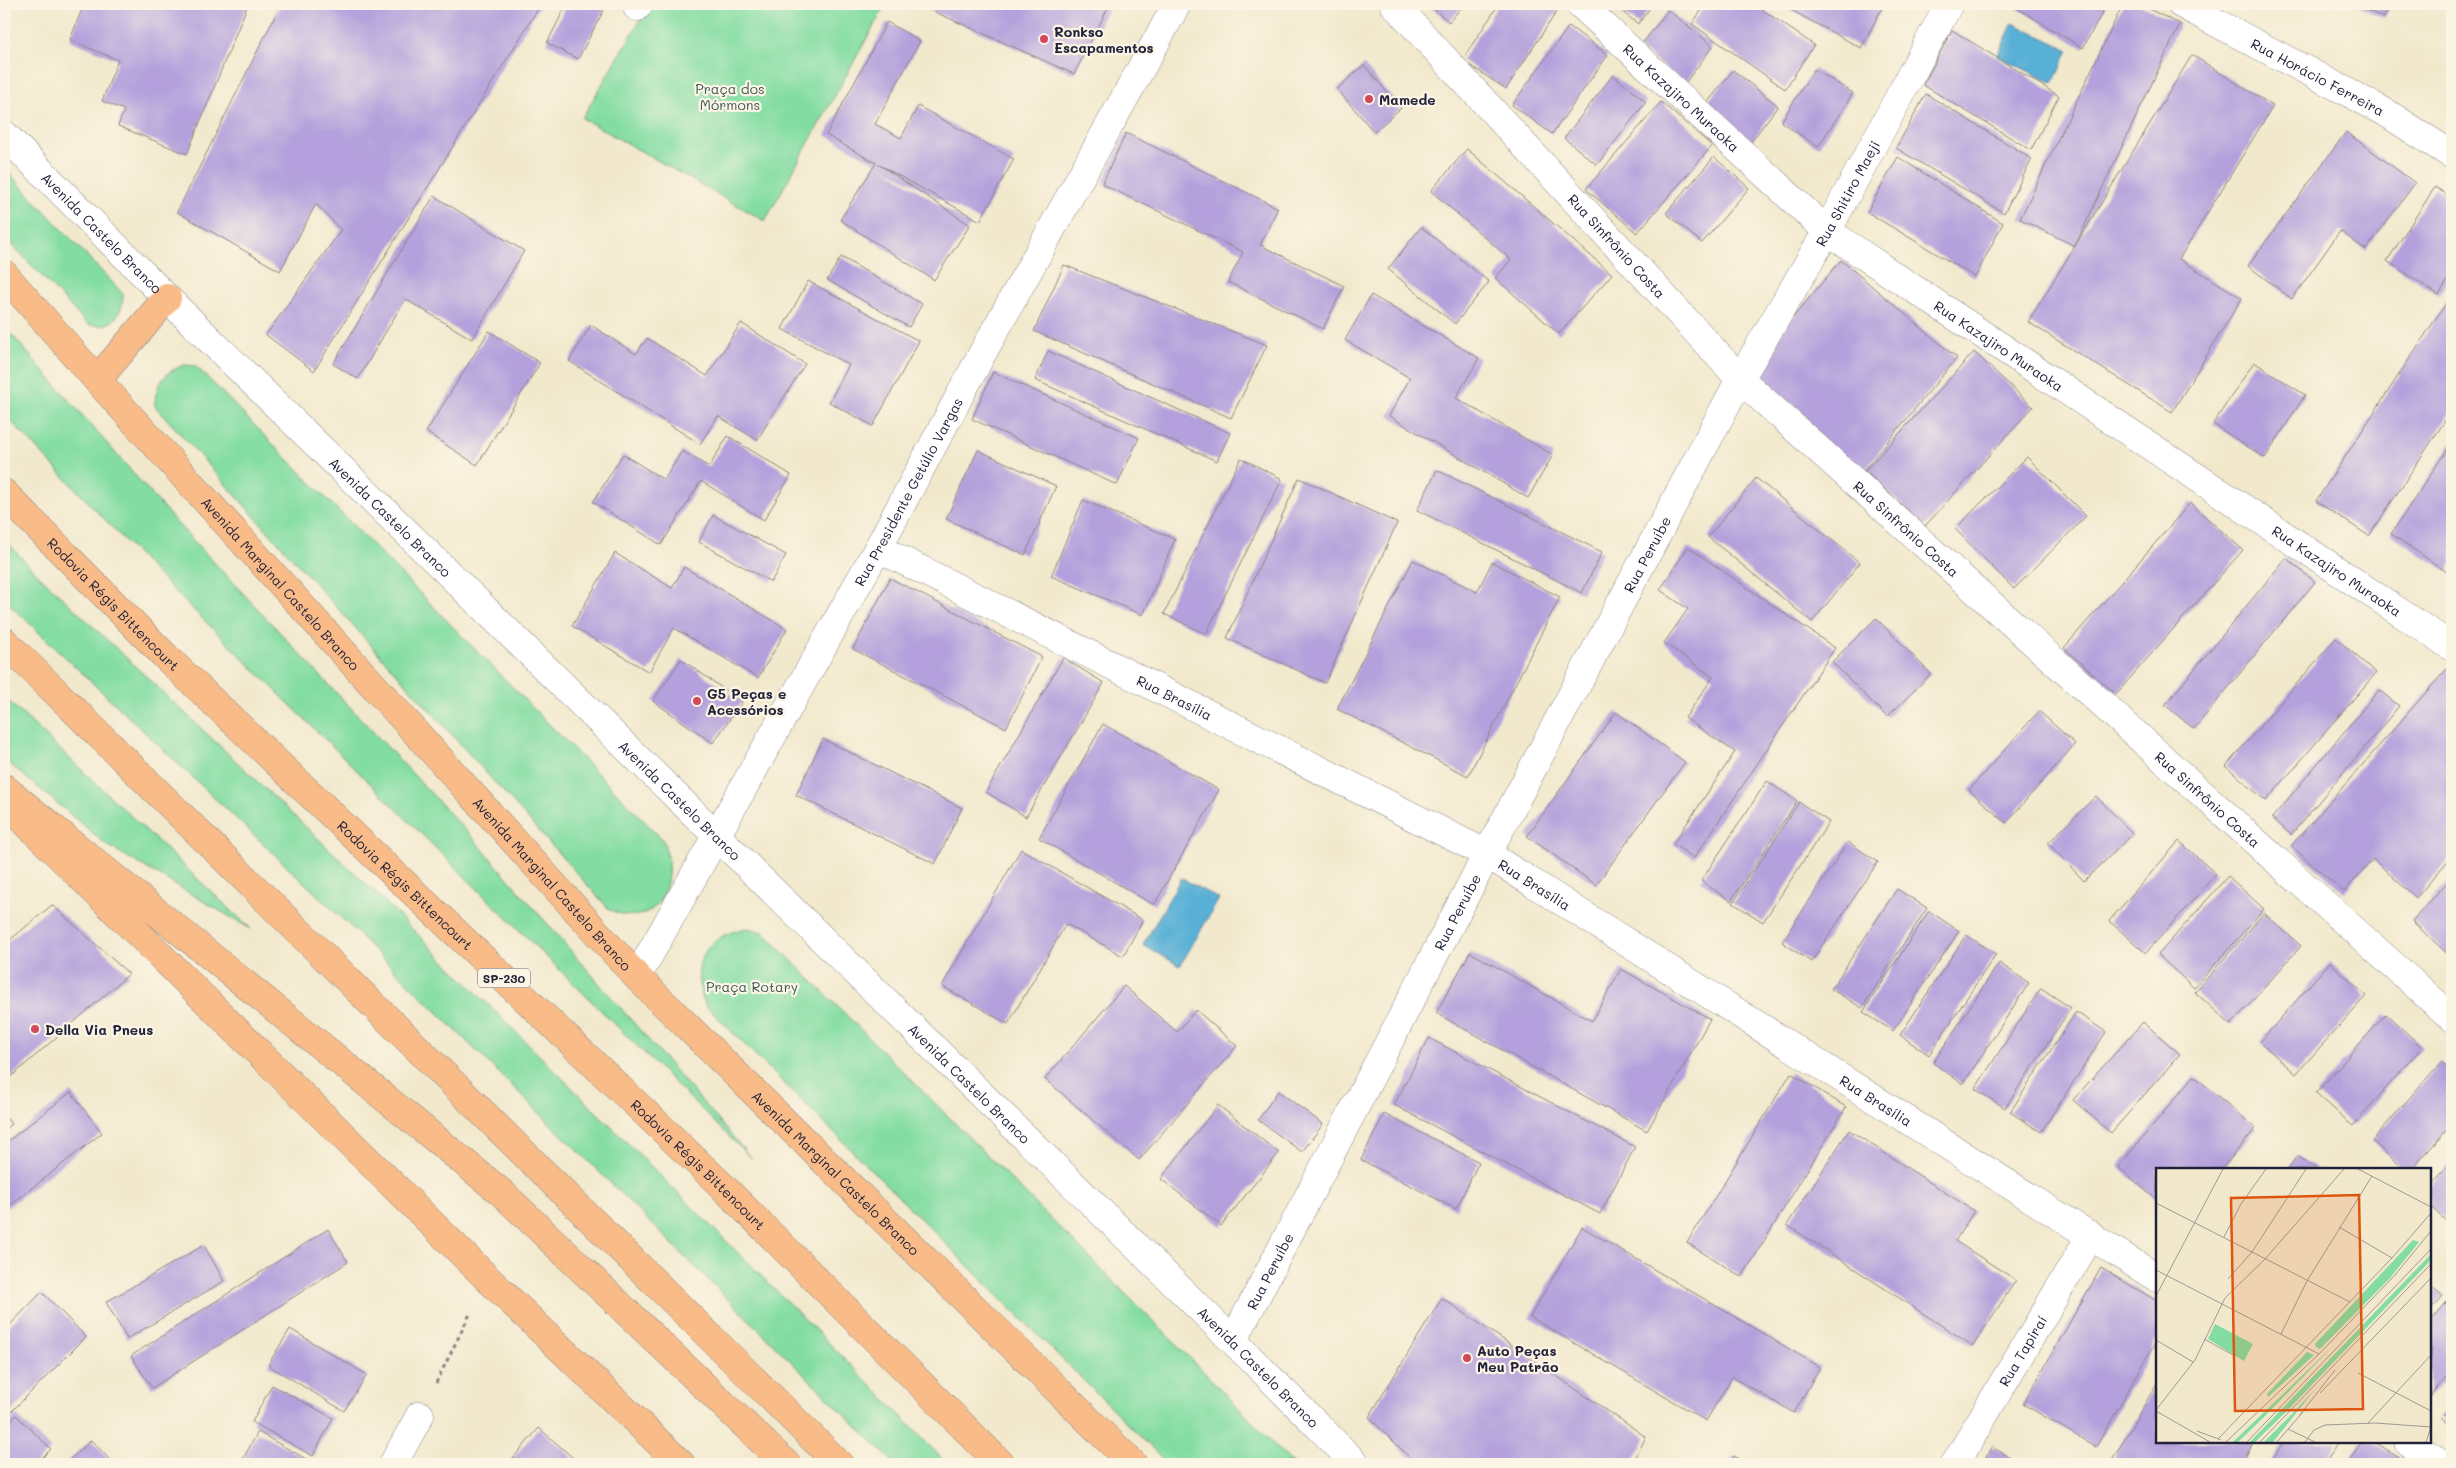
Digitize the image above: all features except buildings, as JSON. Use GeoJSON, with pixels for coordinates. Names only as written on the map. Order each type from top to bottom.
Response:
{"type":"FeatureCollection","features":[{"type":"Feature","properties":{"kind":"main road","name":"Avenida Marginal Castelo Branco"},"geometry":{"type":"LineString","coordinates":[[4,274],[97,380],[637,978],[1133,1464]]}},
{"type":"Feature","properties":{"kind":"main road"},"geometry":{"type":"LineString","coordinates":[[97,380],[167,298]]}},
{"type":"Feature","properties":{"kind":"main road","name":"Rodovia Régis Bittencourt"},"geometry":{"type":"LineString","coordinates":[[4,494],[167,658],[717,1180],[1001,1464]]}},
{"type":"Feature","properties":{"kind":"main road"},"geometry":{"type":"LineString","coordinates":[[4,641],[839,1464]]}},
{"type":"Feature","properties":{"kind":"main road"},"geometry":{"type":"LineString","coordinates":[[4,788],[502,1193],[786,1464]]}},
{"type":"Feature","properties":{"kind":"main road"},"geometry":{"type":"LineString","coordinates":[[4,800],[487,1278],[681,1464]]}},
{"type":"Feature","properties":{"kind":"street","name":"Rua Presidente Getúlio Vargas"},"geometry":{"type":"LineString","coordinates":[[637,978],[878,548],[982,354],[1177,4]]}},
{"type":"Feature","properties":{"kind":"street","name":"Rua Sinfrônio Costa"},"geometry":{"type":"LineString","coordinates":[[1394,4],[1740,379],[2452,1018]]}},
{"type":"Feature","properties":{"kind":"street","name":"Rua Kazajiro Muraoka"},"geometry":{"type":"LineString","coordinates":[[1580,4],[1827,231],[2452,647]]}},
{"type":"Feature","properties":{"kind":"street","name":"Rua Shitiro Maeji"},"geometry":{"type":"LineString","coordinates":[[1740,379],[1827,231],[1949,4]]}},
{"type":"Feature","properties":{"kind":"street","name":"Rua Horácio Ferreira"},"geometry":{"type":"LineString","coordinates":[[2181,4],[2385,112],[2452,155]]}},
{"type":"Feature","properties":{"kind":"street","name":"Avenida Castelo Branco"},"geometry":{"type":"LineString","coordinates":[[4,134],[167,298],[1233,1341],[1356,1464]]}},
{"type":"Feature","properties":{"kind":"street","name":"Rua Peruíbe"},"geometry":{"type":"LineString","coordinates":[[1233,1341],[1487,854],[1740,379]]}},
{"type":"Feature","properties":{"kind":"street","name":"Rua Brasília"},"geometry":{"type":"LineString","coordinates":[[878,548],[1487,854],[2156,1277]]}},
{"type":"Feature","properties":{"kind":"street","name":"Rua Tapiraí"},"geometry":{"type":"LineString","coordinates":[[1955,1464],[2091,1235]]}},
{"type":"Feature","properties":{"kind":"street"},"geometry":{"type":"LineString","coordinates":[[393,1464],[420,1415]]}},
{"type":"Feature","properties":{"kind":"street"},"geometry":{"type":"LineString","coordinates":[[2410,1443],[2442,1464]]}},
{"type":"Feature","properties":{"kind":"path"},"geometry":{"type":"LineString","coordinates":[[420,1415],[487,1278]]}},
{"type":"Feature","properties":{"kind":"green space","name":"Praça dos Mórmons"},"geometry":{"type":"Polygon","coordinates":[[[650,4],[886,4],[765,221],[582,118],[650,4]]]}},
{"type":"Feature","properties":{"kind":"green space"},"geometry":{"type":"Polygon","coordinates":[[[4,168],[123,294],[121,309],[114,320],[102,325],[87,324],[4,236],[4,168]]]}},
{"type":"Feature","properties":{"kind":"green space"},"geometry":{"type":"Polygon","coordinates":[[[4,326],[175,521],[471,836],[752,1159],[151,568],[4,414],[4,326]]]}},
{"type":"Feature","properties":{"kind":"green space"},"geometry":{"type":"Polygon","coordinates":[[[184,365],[196,366],[663,840],[667,855],[668,871],[666,885],[661,898],[653,908],[642,914],[628,915],[610,910],[155,406],[155,398],[162,380],[171,371],[184,365]]]}},
{"type":"Feature","properties":{"kind":"green space"},"geometry":{"type":"Polygon","coordinates":[[[4,539],[32,569],[381,898],[875,1389],[947,1464],[895,1464],[347,923],[11,606],[4,598],[4,539]]]}},
{"type":"Feature","properties":{"kind":"green space"},"geometry":{"type":"Polygon","coordinates":[[[4,697],[251,929],[107,845],[4,759],[4,697]]]}},
{"type":"Feature","properties":{"kind":"green space","name":"Praça Rotary"},"geometry":{"type":"Polygon","coordinates":[[[748,928],[763,932],[1198,1366],[1293,1464],[1168,1464],[706,1006],[699,978],[700,965],[704,954],[721,937],[748,928]]]}},
{"type":"Feature","properties":{"kind":"water"},"geometry":{"type":"Polygon","coordinates":[[[2013,23],[2069,50],[2053,83],[1997,56],[2013,23]]]}},
{"type":"Feature","properties":{"kind":"water"},"geometry":{"type":"Polygon","coordinates":[[[1181,878],[1219,899],[1180,966],[1143,945],[1181,878]]]}},
{"type":"Feature","properties":{"kind":"place","name":"Ronkso Escapamentos"},"geometry":{"type":"Point","coordinates":[1044,39]}},
{"type":"Feature","properties":{"kind":"place","name":"Mamede"},"geometry":{"type":"Point","coordinates":[1369,99]}},
{"type":"Feature","properties":{"kind":"place","name":"G5 Peças e Acessórios"},"geometry":{"type":"Point","coordinates":[697,701]}},
{"type":"Feature","properties":{"kind":"place","name":"Della Via Pneus"},"geometry":{"type":"Point","coordinates":[35,1029]}},
{"type":"Feature","properties":{"kind":"place","name":"Auto Peças Meu Patrão"},"geometry":{"type":"Point","coordinates":[1467,1358]}}]}
